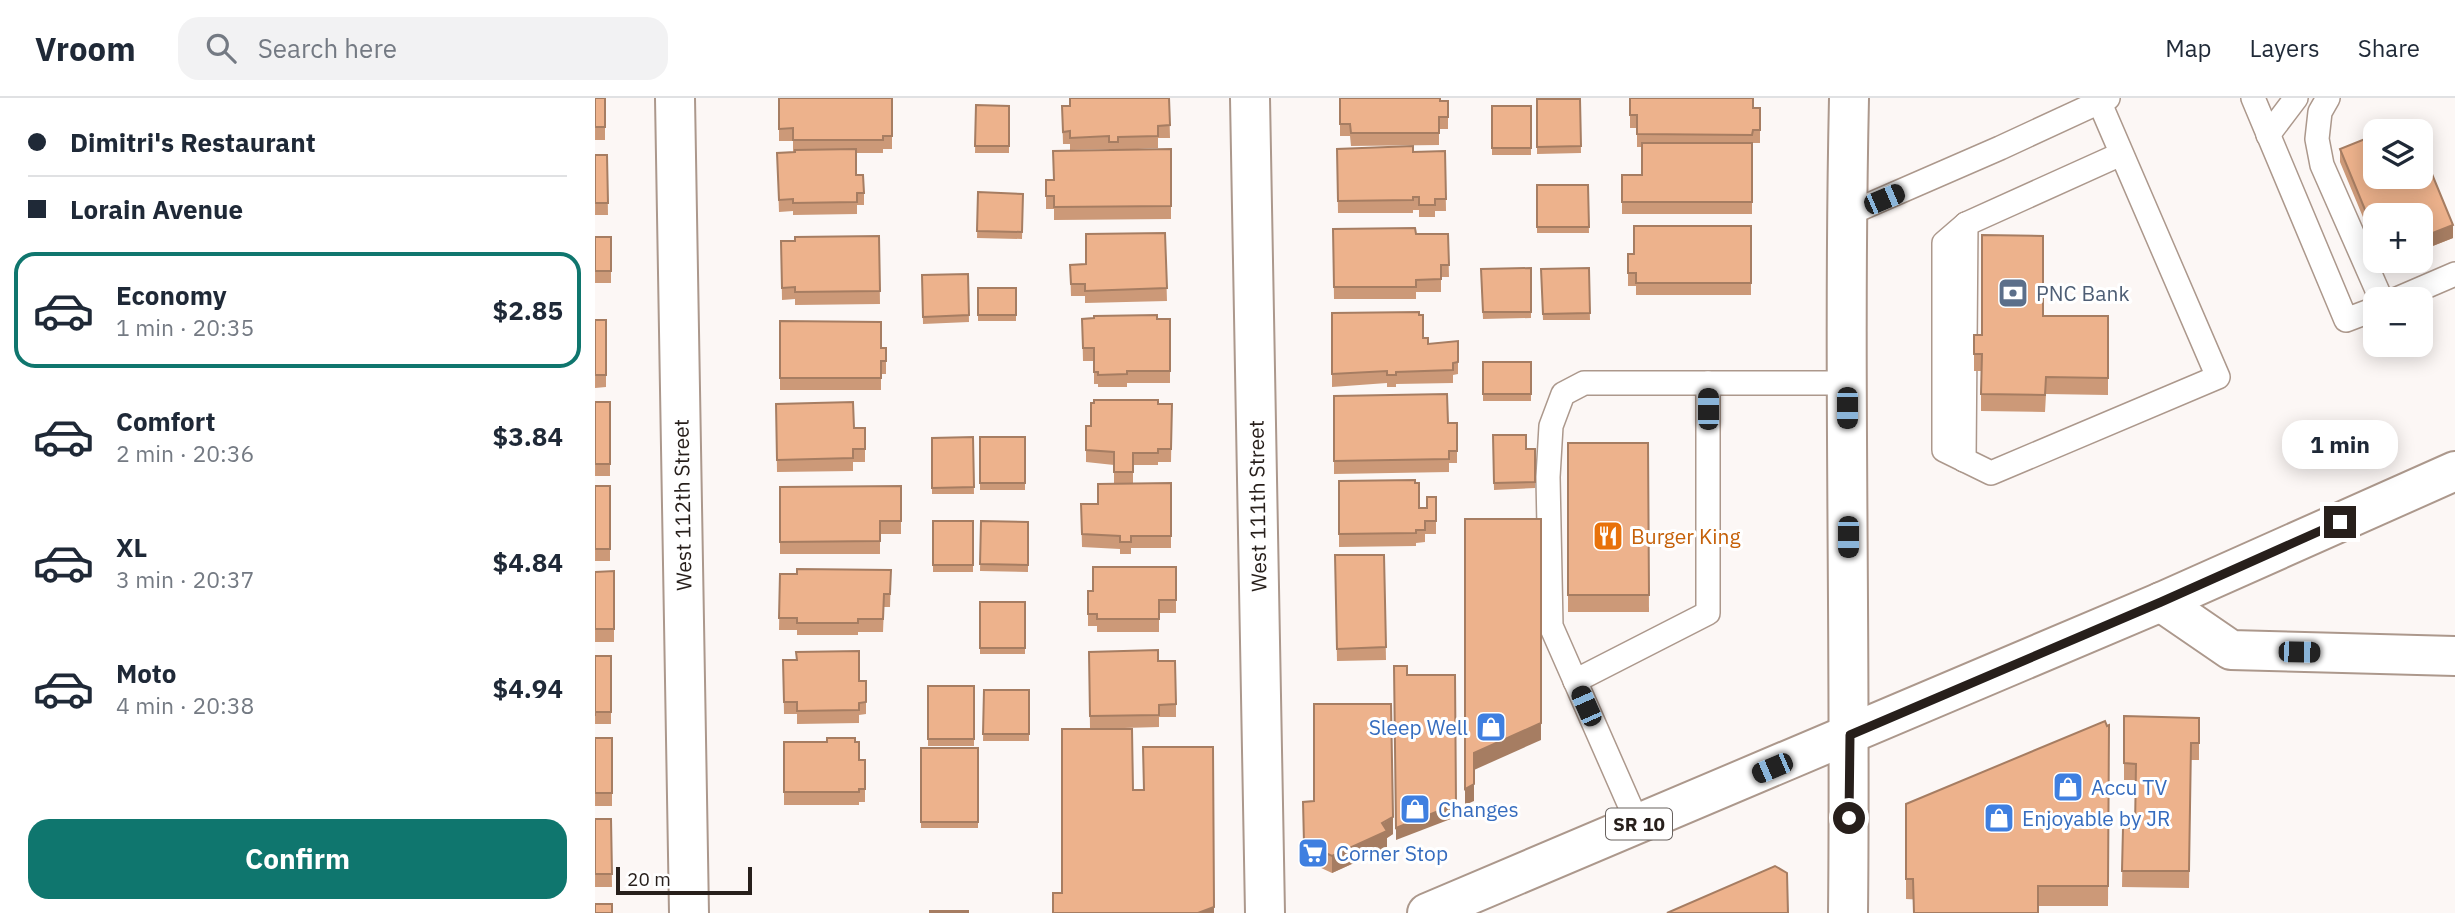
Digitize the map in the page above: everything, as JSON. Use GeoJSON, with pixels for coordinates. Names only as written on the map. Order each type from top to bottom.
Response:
{"type":"FeatureCollection","features":[{"type":"Feature","properties":{"kind":"street","name":"West 112th Street"},"geometry":{"type":"LineString","coordinates":[[675,98],[689,913]]}},
{"type":"Feature","properties":{"kind":"street","name":"West 111th Street"},"geometry":{"type":"LineString","coordinates":[[1250,98],[1265,913]]}},
{"type":"Feature","properties":{"kind":"street"},"geometry":{"type":"LineString","coordinates":[[1848,913],[1850,735],[1846,215],[1849,98]]}},
{"type":"Feature","properties":{"kind":"street","name":"SR 10"},"geometry":{"type":"LineString","coordinates":[[1427,913],[2161,602],[2455,471]]}},
{"type":"Feature","properties":{"kind":"street"},"geometry":{"type":"LineString","coordinates":[[2161,602],[2231,650],[2455,656]]}},
{"type":"Feature","properties":{"kind":"lane"},"geometry":{"type":"LineString","coordinates":[[2253,98],[2346,320],[2363,314]]}},
{"type":"Feature","properties":{"kind":"lane"},"geometry":{"type":"LineString","coordinates":[[2268,135],[2296,98]]}},
{"type":"Feature","properties":{"kind":"lane"},"geometry":{"type":"LineString","coordinates":[[2328,98],[2320,112],[2317,139],[2322,165],[2376,287]]}},
{"type":"Feature","properties":{"kind":"lane"},"geometry":{"type":"LineString","coordinates":[[1846,215],[2103,100],[2122,153],[2218,377],[1991,473],[1944,450],[1944,243],[1966,224],[2122,153]]}},
{"type":"Feature","properties":{"kind":"lane"},"geometry":{"type":"LineString","coordinates":[[2425,287],[2455,274]]}},
{"type":"Feature","properties":{"kind":"lane"},"geometry":{"type":"LineString","coordinates":[[1638,824],[1551,626],[1548,477],[1551,426],[1563,394],[1584,383],[1847,383]]}},
{"type":"Feature","properties":{"kind":"lane"},"geometry":{"type":"LineString","coordinates":[[1575,681],[1708,613],[1708,383]]}},
{"type":"Feature","properties":{"kind":"building"},"geometry":{"type":"Polygon","coordinates":[[[595,98],[605,98],[605,127],[595,127],[595,98]]]}},
{"type":"Feature","properties":{"kind":"building"},"geometry":{"type":"Polygon","coordinates":[[[779,98],[892,98],[892,136],[883,136],[883,140],[793,140],[793,128],[779,129],[779,98]]]}},
{"type":"Feature","properties":{"kind":"building"},"geometry":{"type":"Polygon","coordinates":[[[1070,98],[1169,98],[1170,125],[1158,126],[1158,136],[1118,137],[1118,142],[1109,142],[1109,136],[1070,138],[1070,131],[1063,132],[1062,106],[1070,106],[1070,98]]]}},
{"type":"Feature","properties":{"kind":"building"},"geometry":{"type":"Polygon","coordinates":[[[1340,98],[1440,98],[1440,101],[1448,101],[1448,117],[1439,117],[1439,133],[1351,133],[1350,124],[1340,124],[1340,98]]]}},
{"type":"Feature","properties":{"kind":"building"},"geometry":{"type":"Polygon","coordinates":[[[1630,98],[1753,98],[1753,108],[1760,108],[1760,130],[1753,130],[1752,135],[1637,134],[1637,115],[1630,115],[1630,98]]]}},
{"type":"Feature","properties":{"kind":"building"},"geometry":{"type":"Polygon","coordinates":[[[1537,99],[1580,99],[1581,146],[1537,147],[1537,99]]]}},
{"type":"Feature","properties":{"kind":"building"},"geometry":{"type":"Polygon","coordinates":[[[976,105],[1009,106],[1009,146],[975,146],[976,105]]]}},
{"type":"Feature","properties":{"kind":"building"},"geometry":{"type":"Polygon","coordinates":[[[1492,106],[1531,106],[1531,148],[1492,148],[1492,106]]]}},
{"type":"Feature","properties":{"kind":"building"},"geometry":{"type":"Polygon","coordinates":[[[2363,140],[2363,189],[2433,189],[2433,177],[2453,225],[2433,233],[2433,203],[2363,205],[2340,149],[2363,140]]]}},
{"type":"Feature","properties":{"kind":"building"},"geometry":{"type":"Polygon","coordinates":[[[1642,143],[1752,143],[1752,202],[1622,202],[1622,175],[1642,175],[1642,143]]]}},
{"type":"Feature","properties":{"kind":"building"},"geometry":{"type":"Polygon","coordinates":[[[1413,146],[1413,152],[1445,151],[1446,199],[1435,199],[1435,205],[1419,205],[1419,197],[1413,197],[1413,200],[1338,201],[1337,149],[1413,146]]]}},
{"type":"Feature","properties":{"kind":"building"},"geometry":{"type":"Polygon","coordinates":[[[856,149],[856,175],[863,175],[864,193],[857,193],[857,202],[793,203],[793,199],[779,200],[777,153],[856,149]]]}},
{"type":"Feature","properties":{"kind":"building"},"geometry":{"type":"Polygon","coordinates":[[[1171,149],[1171,206],[1054,207],[1054,196],[1046,196],[1046,180],[1054,180],[1053,151],[1171,149]]]}},
{"type":"Feature","properties":{"kind":"building"},"geometry":{"type":"Polygon","coordinates":[[[595,155],[607,155],[608,203],[595,203],[595,155]]]}},
{"type":"Feature","properties":{"kind":"building"},"geometry":{"type":"Polygon","coordinates":[[[1537,185],[1588,185],[1589,227],[1537,227],[1537,185]]]}},
{"type":"Feature","properties":{"kind":"building"},"geometry":{"type":"Polygon","coordinates":[[[978,192],[1023,194],[1022,232],[977,231],[978,192]]]}},
{"type":"Feature","properties":{"kind":"building"},"geometry":{"type":"Polygon","coordinates":[[[1634,226],[1751,226],[1751,283],[1636,283],[1636,273],[1628,273],[1628,254],[1634,254],[1634,226]]]}},
{"type":"Feature","properties":{"kind":"building"},"geometry":{"type":"Polygon","coordinates":[[[1415,228],[1416,234],[1448,234],[1449,265],[1441,265],[1441,279],[1416,280],[1416,287],[1334,287],[1333,229],[1415,228]]]}},
{"type":"Feature","properties":{"kind":"building"},"geometry":{"type":"Polygon","coordinates":[[[1165,233],[1167,288],[1085,291],[1085,284],[1071,284],[1070,265],[1086,264],[1086,234],[1165,233]]]}},
{"type":"Feature","properties":{"kind":"building","name":"PNC Bank"},"geometry":{"type":"Polygon","coordinates":[[[1982,235],[2043,236],[2043,316],[2108,316],[2108,378],[2046,377],[2045,395],[1981,394],[1982,354],[1974,354],[1974,335],[1982,335],[1982,235]]]}},
{"type":"Feature","properties":{"kind":"building"},"geometry":{"type":"Polygon","coordinates":[[[879,236],[880,291],[795,292],[795,287],[782,288],[781,241],[795,241],[795,237],[879,236]]]}},
{"type":"Feature","properties":{"kind":"building"},"geometry":{"type":"Polygon","coordinates":[[[595,237],[611,237],[611,271],[595,271],[595,237]]]}},
{"type":"Feature","properties":{"kind":"building"},"geometry":{"type":"Polygon","coordinates":[[[1531,268],[1531,312],[1483,312],[1481,269],[1531,268]]]}},
{"type":"Feature","properties":{"kind":"building"},"geometry":{"type":"Polygon","coordinates":[[[1589,268],[1590,313],[1543,314],[1541,269],[1589,268]]]}},
{"type":"Feature","properties":{"kind":"building"},"geometry":{"type":"Polygon","coordinates":[[[968,274],[969,315],[923,317],[922,275],[968,274]]]}},
{"type":"Feature","properties":{"kind":"building"},"geometry":{"type":"Polygon","coordinates":[[[978,288],[1016,288],[1016,315],[978,315],[978,288]]]}},
{"type":"Feature","properties":{"kind":"building"},"geometry":{"type":"Polygon","coordinates":[[[1419,312],[1419,315],[1423,315],[1423,338],[1428,338],[1428,344],[1458,341],[1458,362],[1453,363],[1453,370],[1396,372],[1396,375],[1387,375],[1387,371],[1332,374],[1332,313],[1419,312]]]}},
{"type":"Feature","properties":{"kind":"building"},"geometry":{"type":"Polygon","coordinates":[[[1157,315],[1157,319],[1170,319],[1170,371],[1127,371],[1127,374],[1098,375],[1098,372],[1094,372],[1094,348],[1083,348],[1082,319],[1094,316],[1157,315]]]}},
{"type":"Feature","properties":{"kind":"building"},"geometry":{"type":"Polygon","coordinates":[[[595,320],[606,320],[606,375],[595,375],[595,320]]]}},
{"type":"Feature","properties":{"kind":"building"},"geometry":{"type":"Polygon","coordinates":[[[780,321],[881,322],[881,348],[886,348],[886,361],[881,361],[881,378],[780,378],[780,321]]]}},
{"type":"Feature","properties":{"kind":"building"},"geometry":{"type":"Polygon","coordinates":[[[1483,362],[1531,362],[1531,394],[1483,394],[1483,362]]]}},
{"type":"Feature","properties":{"kind":"building"},"geometry":{"type":"Polygon","coordinates":[[[1447,394],[1448,423],[1457,423],[1457,451],[1449,451],[1449,459],[1334,461],[1334,396],[1447,394]]]}},
{"type":"Feature","properties":{"kind":"building"},"geometry":{"type":"Polygon","coordinates":[[[1094,400],[1158,400],[1158,404],[1172,404],[1171,449],[1158,449],[1158,453],[1133,453],[1133,472],[1114,472],[1114,452],[1086,450],[1086,426],[1091,426],[1091,403],[1094,403],[1094,400]]]}},
{"type":"Feature","properties":{"kind":"building"},"geometry":{"type":"Polygon","coordinates":[[[595,402],[610,402],[610,464],[595,464],[595,402]]]}},
{"type":"Feature","properties":{"kind":"building"},"geometry":{"type":"Polygon","coordinates":[[[853,402],[854,428],[865,428],[865,449],[853,449],[853,458],[777,460],[776,404],[853,402]]]}},
{"type":"Feature","properties":{"kind":"building"},"geometry":{"type":"Polygon","coordinates":[[[1493,435],[1526,435],[1526,449],[1535,449],[1535,482],[1494,483],[1493,435]]]}},
{"type":"Feature","properties":{"kind":"building"},"geometry":{"type":"Polygon","coordinates":[[[973,437],[974,487],[932,488],[932,438],[973,437]]]}},
{"type":"Feature","properties":{"kind":"building"},"geometry":{"type":"Polygon","coordinates":[[[980,437],[1025,437],[1025,483],[980,483],[980,437]]]}},
{"type":"Feature","properties":{"kind":"building","name":"Burger King"},"geometry":{"type":"Polygon","coordinates":[[[1568,443],[1648,443],[1649,595],[1568,595],[1568,443]]]}},
{"type":"Feature","properties":{"kind":"building"},"geometry":{"type":"Polygon","coordinates":[[[1415,480],[1415,483],[1419,483],[1419,508],[1427,508],[1427,497],[1436,497],[1436,521],[1425,521],[1425,530],[1416,530],[1416,533],[1339,534],[1339,481],[1415,480]]]}},
{"type":"Feature","properties":{"kind":"building"},"geometry":{"type":"Polygon","coordinates":[[[1171,483],[1171,536],[1131,536],[1131,542],[1120,542],[1120,536],[1082,534],[1081,504],[1098,504],[1098,484],[1171,483]]]}},
{"type":"Feature","properties":{"kind":"building"},"geometry":{"type":"Polygon","coordinates":[[[595,486],[610,486],[610,549],[595,549],[595,486]]]}},
{"type":"Feature","properties":{"kind":"building"},"geometry":{"type":"Polygon","coordinates":[[[901,486],[901,521],[880,521],[880,541],[780,542],[780,487],[901,486]]]}},
{"type":"Feature","properties":{"kind":"building"},"geometry":{"type":"Polygon","coordinates":[[[1465,519],[1541,519],[1541,723],[1474,753],[1474,784],[1465,789],[1465,519]]]}},
{"type":"Feature","properties":{"kind":"building"},"geometry":{"type":"Polygon","coordinates":[[[933,521],[973,521],[973,565],[933,565],[933,521]]]}},
{"type":"Feature","properties":{"kind":"building"},"geometry":{"type":"Polygon","coordinates":[[[981,521],[1028,522],[1028,565],[980,564],[981,521]]]}},
{"type":"Feature","properties":{"kind":"building"},"geometry":{"type":"Polygon","coordinates":[[[1335,555],[1384,555],[1386,647],[1337,649],[1335,555]]]}},
{"type":"Feature","properties":{"kind":"building"},"geometry":{"type":"Polygon","coordinates":[[[1093,567],[1176,567],[1176,600],[1159,600],[1159,619],[1097,619],[1097,614],[1088,614],[1088,591],[1093,591],[1093,567]]]}},
{"type":"Feature","properties":{"kind":"building"},"geometry":{"type":"Polygon","coordinates":[[[797,569],[891,570],[890,594],[884,594],[883,619],[858,619],[858,623],[797,623],[797,618],[779,618],[780,574],[797,574],[797,569]]]}},
{"type":"Feature","properties":{"kind":"building"},"geometry":{"type":"Polygon","coordinates":[[[614,571],[614,629],[595,629],[595,572],[614,571]]]}},
{"type":"Feature","properties":{"kind":"building"},"geometry":{"type":"Polygon","coordinates":[[[980,602],[1025,602],[1025,648],[980,648],[980,602]]]}},
{"type":"Feature","properties":{"kind":"building"},"geometry":{"type":"Polygon","coordinates":[[[1158,650],[1158,661],[1175,661],[1176,704],[1159,705],[1159,715],[1090,716],[1089,652],[1158,650]]]}},
{"type":"Feature","properties":{"kind":"building"},"geometry":{"type":"Polygon","coordinates":[[[859,651],[859,681],[866,681],[866,702],[859,703],[859,710],[797,711],[797,702],[784,702],[783,660],[797,660],[796,652],[859,651]]]}},
{"type":"Feature","properties":{"kind":"building"},"geometry":{"type":"Polygon","coordinates":[[[595,656],[611,656],[611,712],[595,712],[595,656]]]}},
{"type":"Feature","properties":{"kind":"building"},"geometry":{"type":"Polygon","coordinates":[[[1394,666],[1407,666],[1407,675],[1455,675],[1456,804],[1396,828],[1394,666]]]}},
{"type":"Feature","properties":{"kind":"building"},"geometry":{"type":"Polygon","coordinates":[[[928,686],[974,686],[974,739],[928,739],[928,686]]]}},
{"type":"Feature","properties":{"kind":"building"},"geometry":{"type":"Polygon","coordinates":[[[984,690],[1029,690],[1029,734],[983,734],[984,690]]]}},
{"type":"Feature","properties":{"kind":"building"},"geometry":{"type":"Polygon","coordinates":[[[1314,704],[1391,704],[1393,817],[1382,823],[1387,831],[1332,856],[1304,843],[1303,802],[1314,801],[1314,704]]]}},
{"type":"Feature","properties":{"kind":"building"},"geometry":{"type":"Polygon","coordinates":[[[2124,716],[2199,718],[2199,743],[2191,743],[2189,871],[2122,871],[2123,828],[2135,828],[2136,764],[2124,763],[2124,716]]]}},
{"type":"Feature","properties":{"kind":"building"},"geometry":{"type":"Polygon","coordinates":[[[2105,721],[2107,726],[2109,725],[2108,886],[2038,886],[2038,913],[1914,913],[1913,879],[1906,879],[1906,804],[2105,721]]]}},
{"type":"Feature","properties":{"kind":"building"},"geometry":{"type":"Polygon","coordinates":[[[1062,729],[1132,729],[1133,790],[1144,790],[1143,747],[1213,747],[1214,907],[1198,913],[1053,913],[1053,893],[1062,893],[1062,729]]]}},
{"type":"Feature","properties":{"kind":"building"},"geometry":{"type":"Polygon","coordinates":[[[595,738],[612,738],[612,793],[595,793],[595,738]]]}},
{"type":"Feature","properties":{"kind":"building"},"geometry":{"type":"Polygon","coordinates":[[[827,738],[855,738],[855,742],[859,742],[859,760],[865,760],[865,789],[859,789],[859,792],[784,792],[784,742],[827,742],[827,738]]]}},
{"type":"Feature","properties":{"kind":"building"},"geometry":{"type":"Polygon","coordinates":[[[921,748],[978,748],[978,822],[921,822],[921,748]]]}},
{"type":"Feature","properties":{"kind":"building"},"geometry":{"type":"Polygon","coordinates":[[[595,819],[611,819],[612,874],[595,874],[595,819]]]}},
{"type":"Feature","properties":{"kind":"building"},"geometry":{"type":"Polygon","coordinates":[[[1775,866],[1787,873],[1788,913],[1667,913],[1775,866]]]}},
{"type":"Feature","properties":{"kind":"building"},"geometry":{"type":"Polygon","coordinates":[[[595,904],[612,904],[612,913],[595,913],[595,904]]]}},
{"type":"Feature","properties":{"kind":"building"},"geometry":{"type":"Polygon","coordinates":[[[968,911],[968,913],[930,913],[968,911]]]}},
{"type":"Feature","properties":{"kind":"place","name":"PNC Bank"},"geometry":{"type":"Point","coordinates":[2013,293]}},
{"type":"Feature","properties":{"kind":"place","name":"Burger King"},"geometry":{"type":"Point","coordinates":[1608,536]}},
{"type":"Feature","properties":{"kind":"place","name":"Sleep Well"},"geometry":{"type":"Point","coordinates":[1491,727]}},
{"type":"Feature","properties":{"kind":"place","name":"Accu TV"},"geometry":{"type":"Point","coordinates":[2068,787]}},
{"type":"Feature","properties":{"kind":"place","name":"Changes"},"geometry":{"type":"Point","coordinates":[1415,809]}},
{"type":"Feature","properties":{"kind":"place","name":"Enjoyable by JR"},"geometry":{"type":"Point","coordinates":[1999,818]}},
{"type":"Feature","properties":{"kind":"place","name":"Corner Stop"},"geometry":{"type":"Point","coordinates":[1313,853]}},
{"type":"Feature","properties":{"kind":"route"},"geometry":{"type":"LineString","coordinates":[[1849,818],[1850,735],[2340,522]]}}]}
